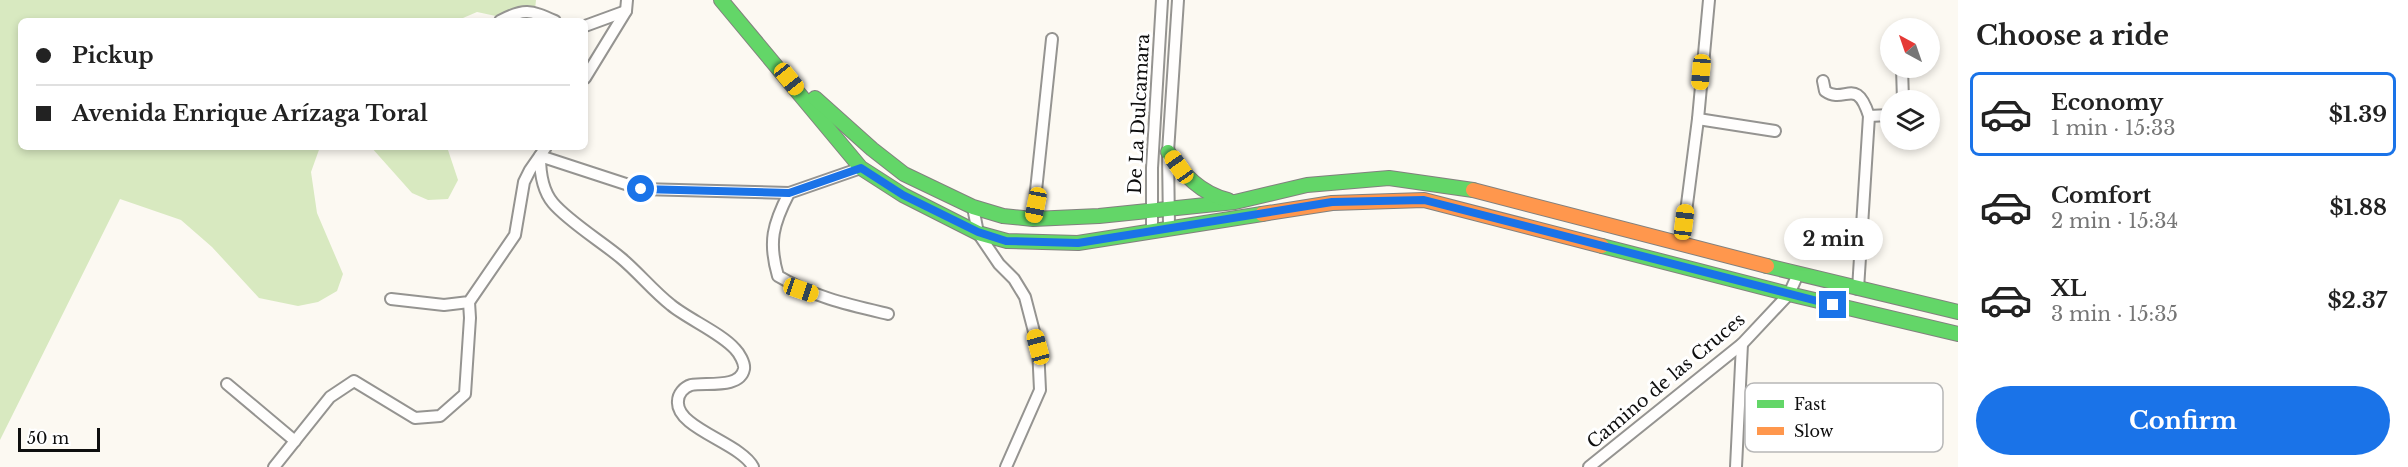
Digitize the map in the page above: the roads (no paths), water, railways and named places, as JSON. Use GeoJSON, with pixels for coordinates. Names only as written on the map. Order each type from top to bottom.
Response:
{"type":"FeatureCollection","features":[{"type":"Feature","properties":{"kind":"main road"},"geometry":{"type":"LineString","coordinates":[[721,0],[861,168],[903,195],[978,232],[1006,241],[1078,243],[1332,202],[1424,200],[1789,294],[1958,333]]}},
{"type":"Feature","properties":{"kind":"main road"},"geometry":{"type":"LineString","coordinates":[[774,62],[872,150],[904,174],[973,207],[1003,216],[1033,219],[1099,216],[1235,202],[1307,185],[1389,178],[1429,182],[1461,187],[1798,274],[1958,312]]}},
{"type":"Feature","properties":{"kind":"main road"},"geometry":{"type":"LineString","coordinates":[[1168,152],[1203,192],[1235,202]]}},
{"type":"Feature","properties":{"kind":"street","name":"De La Dulcamara"},"geometry":{"type":"LineString","coordinates":[[1152,230],[1151,210],[1162,0]]}},
{"type":"Feature","properties":{"kind":"street","name":"De La Dulcamara"},"geometry":{"type":"LineString","coordinates":[[1169,227],[1168,152],[1178,0]]}},
{"type":"Feature","properties":{"kind":"street"},"geometry":{"type":"LineString","coordinates":[[1682,243],[1698,119],[1709,0]]}},
{"type":"Feature","properties":{"kind":"street"},"geometry":{"type":"LineString","coordinates":[[588,24],[627,5]]}},
{"type":"Feature","properties":{"kind":"street"},"geometry":{"type":"LineString","coordinates":[[588,73],[627,5]]}},
{"type":"Feature","properties":{"kind":"street"},"geometry":{"type":"LineString","coordinates":[[506,18],[519,12],[529,11],[547,18]]}},
{"type":"Feature","properties":{"kind":"street"},"geometry":{"type":"LineString","coordinates":[[1033,219],[1052,39]]}},
{"type":"Feature","properties":{"kind":"street"},"geometry":{"type":"LineString","coordinates":[[1823,81],[1825,91],[1830,94],[1857,94],[1864,99],[1869,116],[1858,289]]}},
{"type":"Feature","properties":{"kind":"street"},"geometry":{"type":"LineString","coordinates":[[1869,116],[1880,115]]}},
{"type":"Feature","properties":{"kind":"street"},"geometry":{"type":"LineString","coordinates":[[1698,119],[1775,131]]}},
{"type":"Feature","properties":{"kind":"street"},"geometry":{"type":"LineString","coordinates":[[543,152],[641,189],[789,193],[861,168]]}},
{"type":"Feature","properties":{"kind":"street"},"geometry":{"type":"LineString","coordinates":[[274,467],[330,397],[354,381],[415,418],[440,417],[465,394],[469,302],[515,235],[524,182],[543,152]]}},
{"type":"Feature","properties":{"kind":"street"},"geometry":{"type":"LineString","coordinates":[[543,152],[542,181],[554,205],[622,258],[670,305],[735,348],[744,363],[744,370],[739,378],[732,381],[689,385],[680,393],[677,404],[682,415],[705,434],[743,453],[753,467]]}},
{"type":"Feature","properties":{"kind":"street"},"geometry":{"type":"LineString","coordinates":[[789,193],[781,209],[771,244],[778,276],[801,290],[888,314]]}},
{"type":"Feature","properties":{"kind":"street"},"geometry":{"type":"LineString","coordinates":[[973,207],[978,232],[1025,297],[1038,347],[1040,390],[1006,467]]}},
{"type":"Feature","properties":{"kind":"street","name":"Camino de las Cruces"},"geometry":{"type":"LineString","coordinates":[[1589,467],[1742,344],[1789,294],[1798,274]]}},
{"type":"Feature","properties":{"kind":"street"},"geometry":{"type":"LineString","coordinates":[[391,299],[444,305],[469,302]]}},
{"type":"Feature","properties":{"kind":"street"},"geometry":{"type":"LineString","coordinates":[[1736,467],[1742,344]]}},
{"type":"Feature","properties":{"kind":"street"},"geometry":{"type":"LineString","coordinates":[[227,384],[295,441]]}}]}
